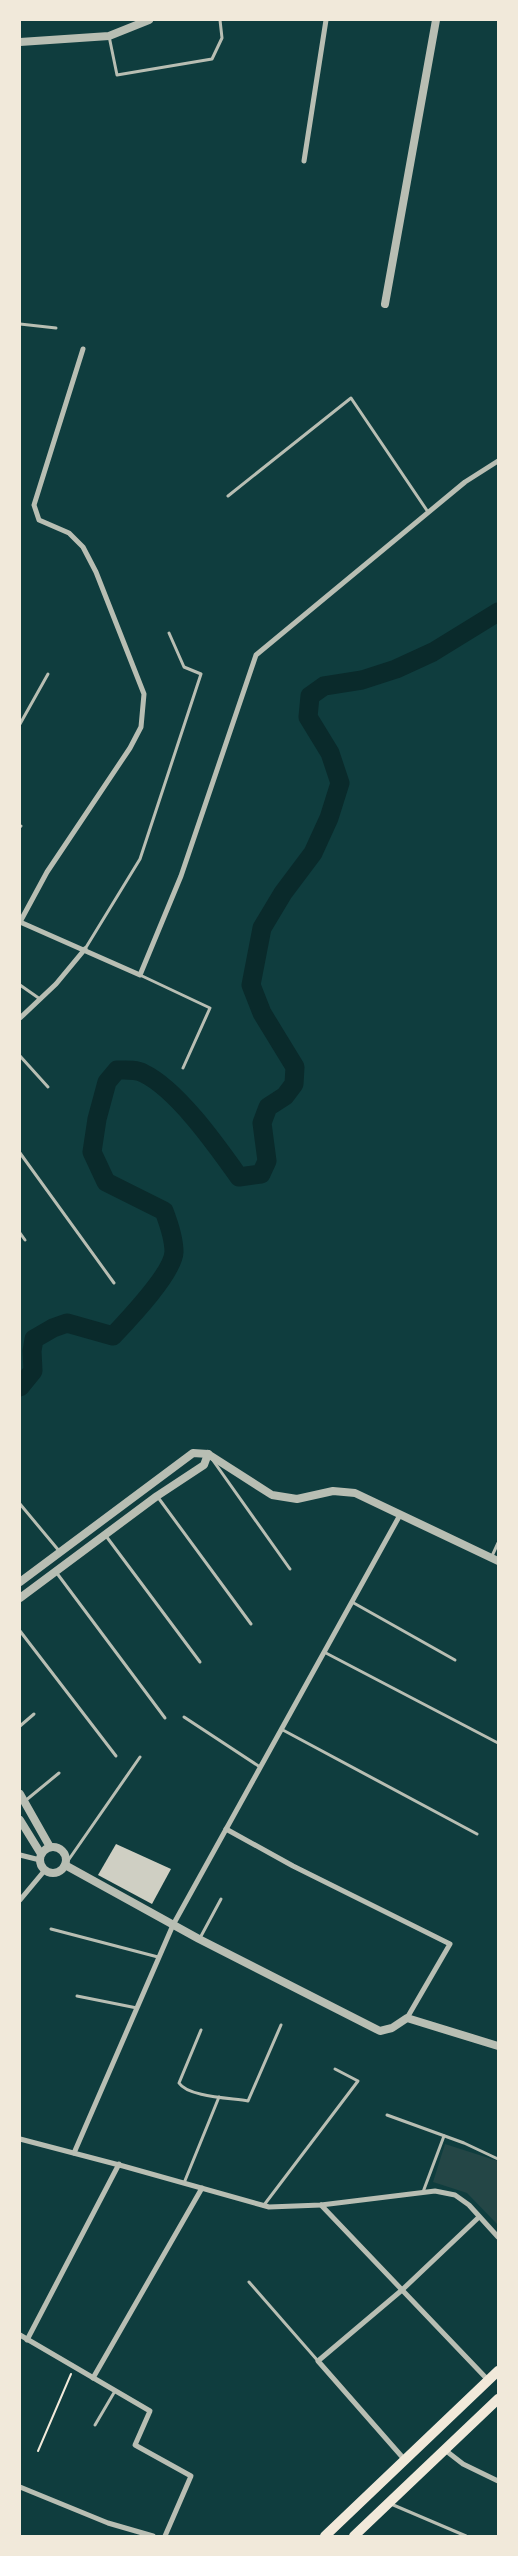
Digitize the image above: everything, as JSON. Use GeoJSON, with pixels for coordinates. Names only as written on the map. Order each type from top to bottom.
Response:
{"type":"FeatureCollection","features":[{"type":"Feature","properties":{"kind":"main road"},"geometry":{"type":"LineString","coordinates":[[325,2536],[498,2371]]}},
{"type":"Feature","properties":{"kind":"main road"},"geometry":{"type":"LineString","coordinates":[[359,2535],[388,2503],[498,2400]]}},
{"type":"Feature","properties":{"kind":"street"},"geometry":{"type":"LineString","coordinates":[[20,42],[109,36],[149,20]]}},
{"type":"Feature","properties":{"kind":"street"},"geometry":{"type":"LineString","coordinates":[[304,161],[326,20]]}},
{"type":"Feature","properties":{"kind":"street"},"geometry":{"type":"LineString","coordinates":[[385,304],[436,20]]}},
{"type":"Feature","properties":{"kind":"street"},"geometry":{"type":"LineString","coordinates":[[83,348],[34,505],[39,520],[69,534],[83,547],[96,572],[144,694],[141,727],[130,748],[47,872],[20,922],[85,949],[140,975],[181,876],[256,655],[465,482],[498,460]]}},
{"type":"Feature","properties":{"kind":"street"},"geometry":{"type":"LineString","coordinates":[[20,1018],[40,999],[85,949]]}},
{"type":"Feature","properties":{"kind":"street"},"geometry":{"type":"LineString","coordinates":[[20,1582],[193,1453],[208,1454],[272,1494],[297,1499],[333,1491],[355,1493],[495,1560]]}},
{"type":"Feature","properties":{"kind":"street"},"geometry":{"type":"LineString","coordinates":[[20,1598],[157,1496],[204,1465],[208,1454]]}},
{"type":"Feature","properties":{"kind":"street"},"geometry":{"type":"LineString","coordinates":[[74,2153],[173,1925],[400,1515]]}},
{"type":"Feature","properties":{"kind":"street"},"geometry":{"type":"LineString","coordinates":[[60,1552],[68,1562]]}},
{"type":"Feature","properties":{"kind":"street"},"geometry":{"type":"LineString","coordinates":[[22,1798],[50,1847]]}},
{"type":"Feature","properties":{"kind":"street"},"geometry":{"type":"LineString","coordinates":[[20,1820],[45,1870],[52,1873],[60,1871],[65,1865],[64,1854],[58,1848],[50,1847]]}},
{"type":"Feature","properties":{"kind":"street"},"geometry":{"type":"LineString","coordinates":[[65,1865],[173,1925],[380,2031],[392,2028],[407,2018],[450,1944],[293,1866],[226,1829]]}},
{"type":"Feature","properties":{"kind":"street"},"geometry":{"type":"LineString","coordinates":[[40,1857],[50,1847]]}},
{"type":"Feature","properties":{"kind":"street"},"geometry":{"type":"LineString","coordinates":[[20,1855],[40,1857]]}},
{"type":"Feature","properties":{"kind":"street"},"geometry":{"type":"LineString","coordinates":[[20,1900],[45,1870]]}},
{"type":"Feature","properties":{"kind":"street"},"geometry":{"type":"LineString","coordinates":[[407,2018],[498,2046]]}},
{"type":"Feature","properties":{"kind":"street"},"geometry":{"type":"LineString","coordinates":[[20,2139],[119,2164],[264,2206],[321,2205],[434,2191],[455,2195],[479,2216],[498,2237]]}},
{"type":"Feature","properties":{"kind":"street"},"geometry":{"type":"LineString","coordinates":[[27,2340],[119,2164]]}},
{"type":"Feature","properties":{"kind":"street"},"geometry":{"type":"LineString","coordinates":[[93,2378],[202,2188]]}},
{"type":"Feature","properties":{"kind":"street"},"geometry":{"type":"LineString","coordinates":[[321,2205],[488,2380]]}},
{"type":"Feature","properties":{"kind":"street"},"geometry":{"type":"LineString","coordinates":[[404,2459],[318,2360],[402,2290],[479,2216]]}},
{"type":"Feature","properties":{"kind":"street"},"geometry":{"type":"LineString","coordinates":[[20,2335],[150,2411],[135,2444],[191,2476],[165,2536]]}},
{"type":"Feature","properties":{"kind":"street"},"geometry":{"type":"LineString","coordinates":[[445,2450],[463,2464],[498,2481]]}},
{"type":"Feature","properties":{"kind":"street"},"geometry":{"type":"LineString","coordinates":[[20,2487],[108,2524],[153,2536]]}},
{"type":"Feature","properties":{"kind":"lane"},"geometry":{"type":"LineString","coordinates":[[109,36],[117,75],[212,60],[222,38],[220,20]]}},
{"type":"Feature","properties":{"kind":"lane"},"geometry":{"type":"LineString","coordinates":[[20,324],[56,328]]}},
{"type":"Feature","properties":{"kind":"lane"},"geometry":{"type":"LineString","coordinates":[[228,496],[350,398],[428,512]]}},
{"type":"Feature","properties":{"kind":"lane"},"geometry":{"type":"LineString","coordinates":[[85,949],[140,858],[201,674],[184,667],[169,633]]}},
{"type":"Feature","properties":{"kind":"lane"},"geometry":{"type":"LineString","coordinates":[[20,724],[48,674]]}},
{"type":"Feature","properties":{"kind":"lane"},"geometry":{"type":"LineString","coordinates":[[140,975],[210,1008],[183,1068]]}},
{"type":"Feature","properties":{"kind":"lane"},"geometry":{"type":"LineString","coordinates":[[20,985],[40,999]]}},
{"type":"Feature","properties":{"kind":"lane"},"geometry":{"type":"LineString","coordinates":[[20,1056],[48,1088]]}},
{"type":"Feature","properties":{"kind":"lane"},"geometry":{"type":"LineString","coordinates":[[20,1153],[114,1283]]}},
{"type":"Feature","properties":{"kind":"lane"},"geometry":{"type":"LineString","coordinates":[[20,1233],[25,1240]]}},
{"type":"Feature","properties":{"kind":"lane"},"geometry":{"type":"LineString","coordinates":[[208,1454],[290,1569]]}},
{"type":"Feature","properties":{"kind":"lane"},"geometry":{"type":"LineString","coordinates":[[157,1496],[251,1624]]}},
{"type":"Feature","properties":{"kind":"lane"},"geometry":{"type":"LineString","coordinates":[[20,1504],[60,1552]]}},
{"type":"Feature","properties":{"kind":"lane"},"geometry":{"type":"LineString","coordinates":[[104,1535],[200,1662]]}},
{"type":"Feature","properties":{"kind":"lane"},"geometry":{"type":"LineString","coordinates":[[495,1560],[498,1543]]}},
{"type":"Feature","properties":{"kind":"lane"},"geometry":{"type":"LineString","coordinates":[[55,1571],[165,1718]]}},
{"type":"Feature","properties":{"kind":"lane"},"geometry":{"type":"LineString","coordinates":[[352,1602],[455,1660]]}},
{"type":"Feature","properties":{"kind":"lane"},"geometry":{"type":"LineString","coordinates":[[20,1631],[116,1756]]}},
{"type":"Feature","properties":{"kind":"lane"},"geometry":{"type":"LineString","coordinates":[[324,1652],[498,1743]]}},
{"type":"Feature","properties":{"kind":"lane"},"geometry":{"type":"LineString","coordinates":[[20,1726],[34,1714]]}},
{"type":"Feature","properties":{"kind":"lane"},"geometry":{"type":"LineString","coordinates":[[184,1717],[260,1767]]}},
{"type":"Feature","properties":{"kind":"lane"},"geometry":{"type":"LineString","coordinates":[[281,1729],[477,1834]]}},
{"type":"Feature","properties":{"kind":"lane"},"geometry":{"type":"LineString","coordinates":[[65,1865],[140,1757]]}},
{"type":"Feature","properties":{"kind":"lane"},"geometry":{"type":"LineString","coordinates":[[22,1798],[59,1773]]}},
{"type":"Feature","properties":{"kind":"lane"},"geometry":{"type":"LineString","coordinates":[[200,1939],[221,1899]]}},
{"type":"Feature","properties":{"kind":"lane"},"geometry":{"type":"LineString","coordinates":[[51,1929],[159,1957]]}},
{"type":"Feature","properties":{"kind":"lane"},"geometry":{"type":"LineString","coordinates":[[77,1996],[137,2008]]}},
{"type":"Feature","properties":{"kind":"lane"},"geometry":{"type":"LineString","coordinates":[[201,2030],[179,2083],[182,2087],[194,2093],[248,2101],[281,2025]]}},
{"type":"Feature","properties":{"kind":"lane"},"geometry":{"type":"LineString","coordinates":[[264,2206],[358,2081],[335,2069]]}},
{"type":"Feature","properties":{"kind":"lane"},"geometry":{"type":"LineString","coordinates":[[184,2183],[219,2096]]}},
{"type":"Feature","properties":{"kind":"lane"},"geometry":{"type":"LineString","coordinates":[[386,2115],[444,2136],[498,2159]]}},
{"type":"Feature","properties":{"kind":"lane"},"geometry":{"type":"LineString","coordinates":[[423,2192],[444,2136]]}},
{"type":"Feature","properties":{"kind":"lane"},"geometry":{"type":"LineString","coordinates":[[249,2282],[318,2360]]}},
{"type":"Feature","properties":{"kind":"lane"},"geometry":{"type":"LineString","coordinates":[[95,2424],[115,2391]]}},
{"type":"Feature","properties":{"kind":"lane"},"geometry":{"type":"LineString","coordinates":[[388,2503],[466,2536]]}},
{"type":"Feature","properties":{"kind":"path"},"geometry":{"type":"LineString","coordinates":[[38,2451],[74,2367]]}},
{"type":"Feature","properties":{"kind":"shaded area"},"geometry":{"type":"Polygon","coordinates":[[[445,2144],[498,2161],[498,2225],[467,2193],[433,2182],[445,2144]]]}},
{"type":"Feature","properties":{"kind":"building"},"geometry":{"type":"Polygon","coordinates":[[[116,1844],[171,1869],[152,1904],[98,1875],[116,1844]]]}},
{"type":"Feature","properties":{"kind":"waterway"},"geometry":{"type":"LineString","coordinates":[[20,1387],[33,1371],[32,1351],[34,1339],[53,1328],[67,1323],[113,1336],[149,1296],[172,1261],[174,1252],[173,1242],[164,1211],[106,1182],[92,1152],[97,1119],[107,1082],[117,1070],[140,1072],[156,1081],[169,1092],[196,1119],[239,1177],[261,1174],[267,1161],[262,1123],[268,1107],[285,1096],[294,1084],[295,1067],[262,1013],[251,985],[262,928],[283,893],[313,853],[329,818],[340,783],[330,753],[308,717],[310,696],[324,686],[362,680],[396,669],[433,652],[498,612]]}}]}
